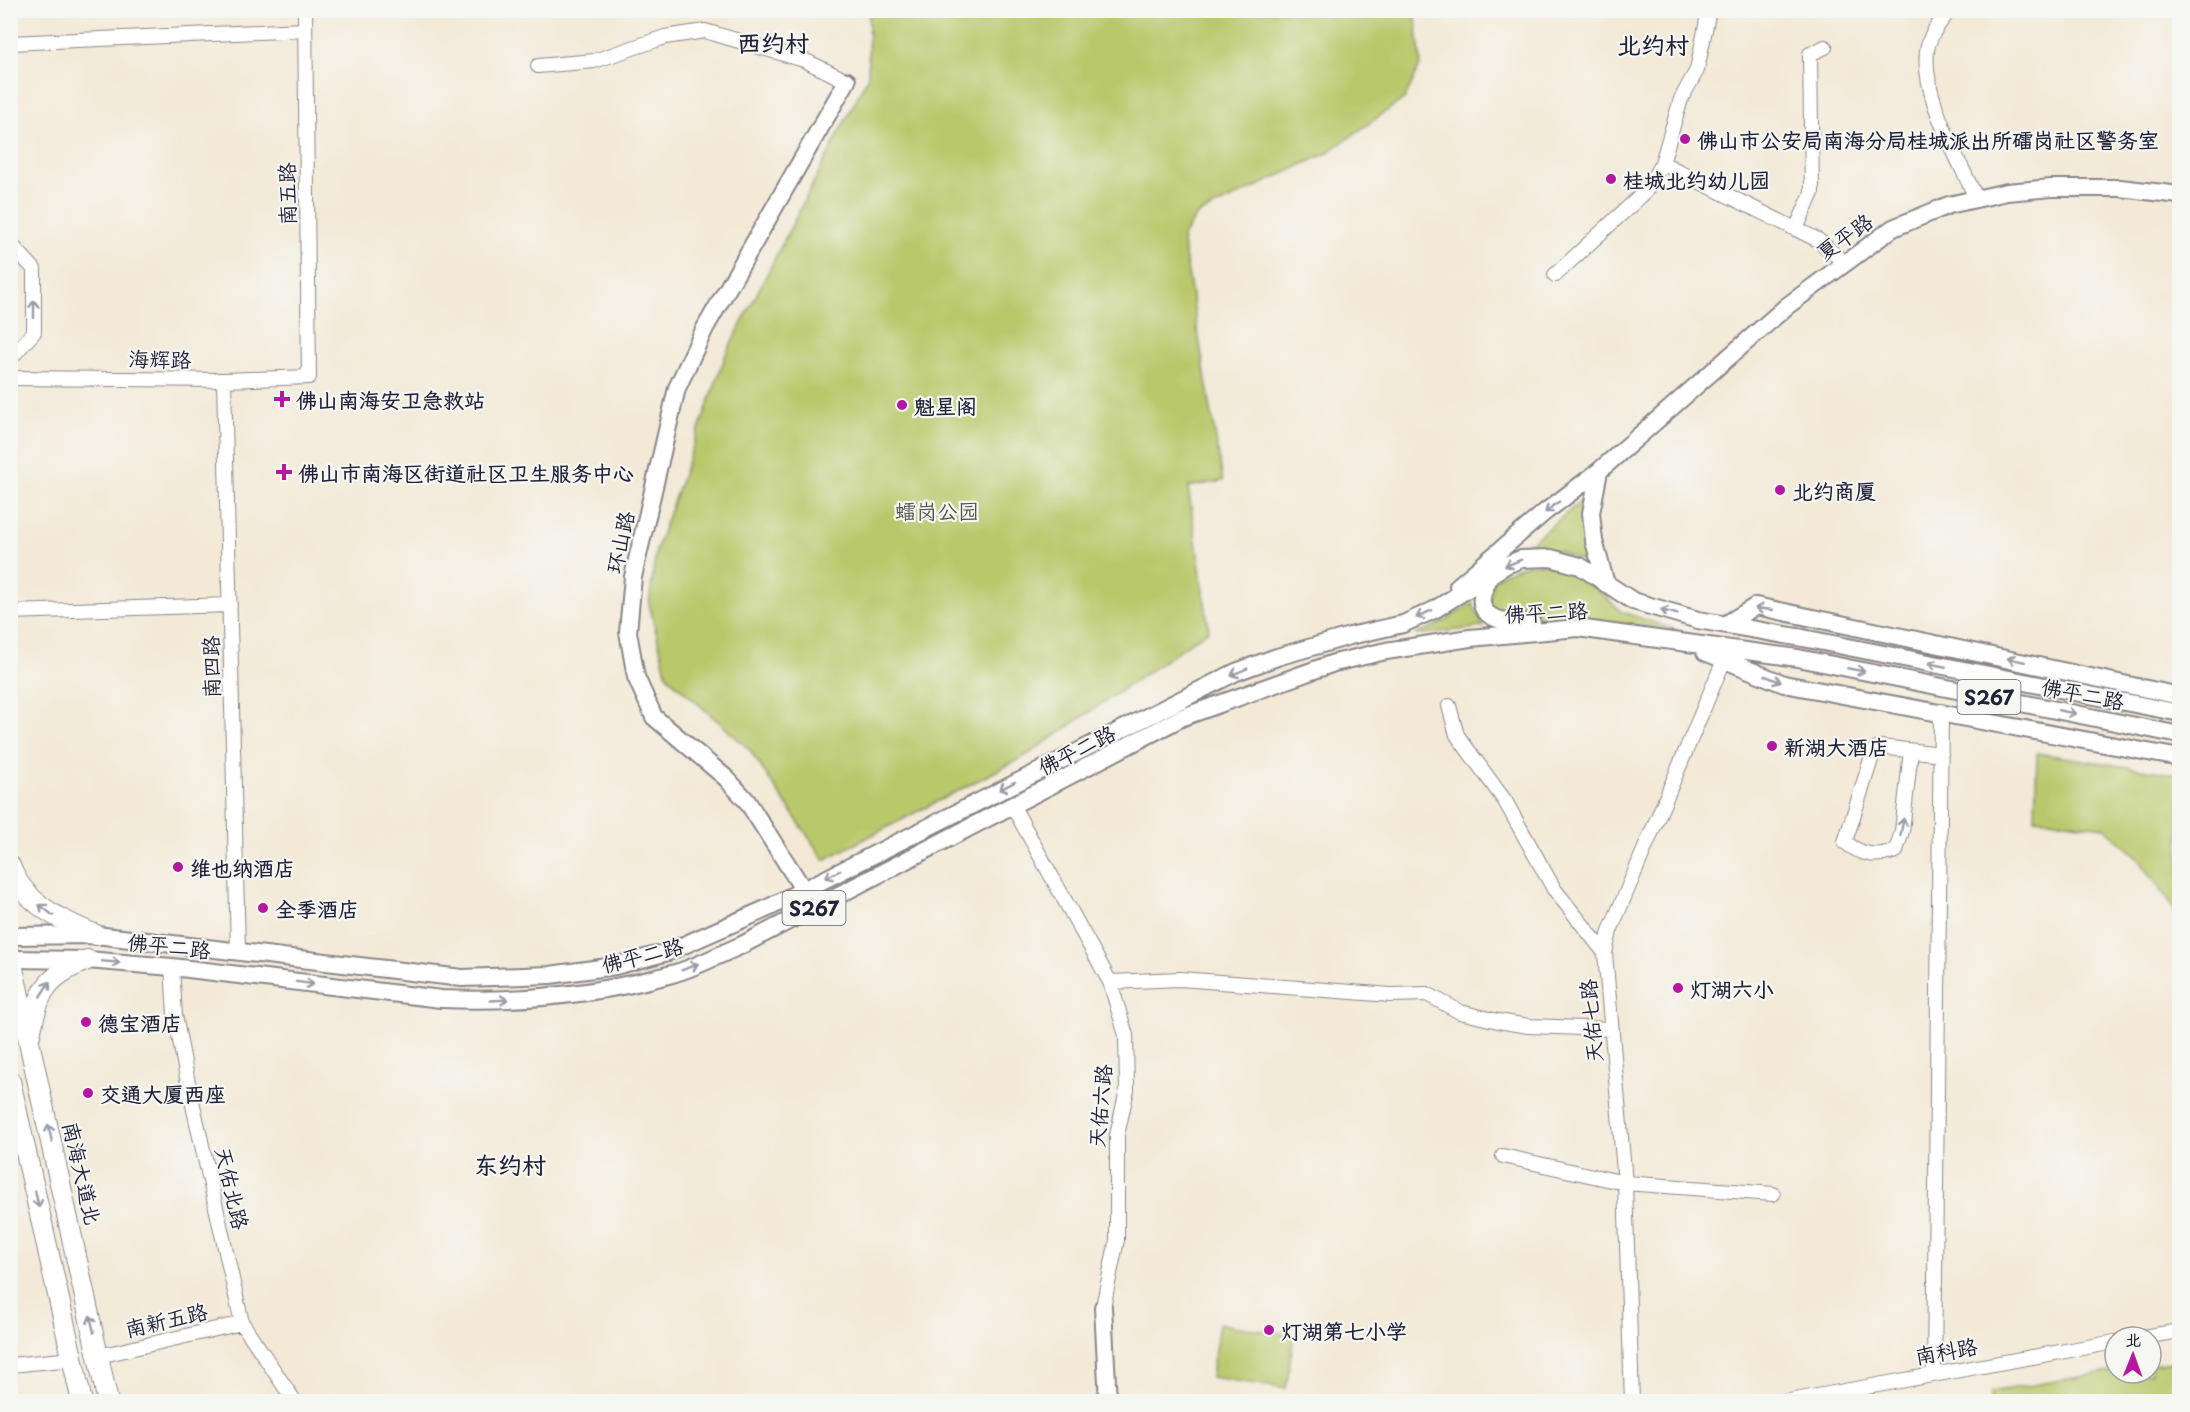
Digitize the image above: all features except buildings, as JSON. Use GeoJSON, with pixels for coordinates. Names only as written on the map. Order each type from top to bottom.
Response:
{"type":"FeatureCollection","features":[{"type":"Feature","properties":{"kind":"highway"},"geometry":{"type":"LineString","coordinates":[[10,866],[40,906],[58,919],[96,935]]}},
{"type":"Feature","properties":{"kind":"highway","name":"南海大道北"},"geometry":{"type":"LineString","coordinates":[[11,958],[108,1401]]}},
{"type":"Feature","properties":{"kind":"highway"},"geometry":{"type":"LineString","coordinates":[[29,1040],[42,990],[66,968],[87,960]]}},
{"type":"Feature","properties":{"kind":"highway"},"geometry":{"type":"LineString","coordinates":[[10,1081],[82,1401]]}},
{"type":"Feature","properties":{"kind":"main road","name":"环山路"},"geometry":{"type":"LineString","coordinates":[[803,889],[747,801],[726,778],[654,717],[636,677],[628,632],[633,577],[677,388],[705,328],[847,81]]}},
{"type":"Feature","properties":{"kind":"main road","name":"夏平路"},"geometry":{"type":"LineString","coordinates":[[1458,594],[1459,584],[1599,471],[1787,306],[1893,228],[1930,212],[1976,198],[2031,189],[2120,188],[2180,195]]}},
{"type":"Feature","properties":{"kind":"main road"},"geometry":{"type":"LineString","coordinates":[[1599,471],[1591,513],[1594,541],[1606,584]]}},
{"type":"Feature","properties":{"kind":"main road","name":"佛平二路"},"geometry":{"type":"LineString","coordinates":[[10,936],[96,935],[462,978],[550,975],[615,966],[668,952],[768,908],[1236,672],[1329,642],[1403,624],[1521,559],[1551,558],[1580,566],[1633,601],[1650,607],[2180,713]]}},
{"type":"Feature","properties":{"kind":"main road"},"geometry":{"type":"LineString","coordinates":[[1493,574],[1483,589],[1482,606],[1486,614],[1506,623],[1563,622],[1578,628]]}},
{"type":"Feature","properties":{"kind":"main road"},"geometry":{"type":"LineString","coordinates":[[1726,624],[1756,606],[2180,696]]}},
{"type":"Feature","properties":{"kind":"main road"},"geometry":{"type":"LineString","coordinates":[[1776,633],[1810,616]]}},
{"type":"Feature","properties":{"kind":"main road","name":"佛平二路"},"geometry":{"type":"LineString","coordinates":[[11,958],[87,960],[172,967],[441,999],[491,1001],[551,997],[673,974],[740,946],[1012,805],[1062,782],[1183,717],[1334,663],[1386,651],[1470,638],[1578,628],[1798,658],[2180,736]]}},
{"type":"Feature","properties":{"kind":"main road"},"geometry":{"type":"LineString","coordinates":[[1803,638],[1908,637]]}},
{"type":"Feature","properties":{"kind":"main road"},"geometry":{"type":"LineString","coordinates":[[1680,642],[1784,684],[1941,711],[2180,758]]}},
{"type":"Feature","properties":{"kind":"main road"},"geometry":{"type":"LineString","coordinates":[[2156,690],[2180,703]]}},
{"type":"Feature","properties":{"kind":"main road"},"geometry":{"type":"LineString","coordinates":[[2140,751],[2172,747],[2180,736]]}},
{"type":"Feature","properties":{"kind":"main road","name":"天佑六路"},"geometry":{"type":"LineString","coordinates":[[1103,1307],[1108,1401]]}},
{"type":"Feature","properties":{"kind":"street","name":"南五路"},"geometry":{"type":"LineString","coordinates":[[305,10],[309,377]]}},
{"type":"Feature","properties":{"kind":"street"},"geometry":{"type":"LineString","coordinates":[[1555,276],[1646,192],[1662,163],[1681,99],[1697,70],[1709,10]]}},
{"type":"Feature","properties":{"kind":"street"},"geometry":{"type":"LineString","coordinates":[[1950,10],[1935,28],[1928,47],[1929,77],[1935,108],[1976,198]]}},
{"type":"Feature","properties":{"kind":"street"},"geometry":{"type":"LineString","coordinates":[[10,43],[305,30]]}},
{"type":"Feature","properties":{"kind":"street"},"geometry":{"type":"LineString","coordinates":[[538,66],[594,61],[665,37],[705,31],[804,60],[847,81]]}},
{"type":"Feature","properties":{"kind":"street"},"geometry":{"type":"LineString","coordinates":[[1796,229],[1812,194],[1810,54],[1825,46]]}},
{"type":"Feature","properties":{"kind":"street"},"geometry":{"type":"LineString","coordinates":[[1662,163],[1818,240],[1845,263]]}},
{"type":"Feature","properties":{"kind":"street"},"geometry":{"type":"LineString","coordinates":[[10,243],[34,269],[34,332],[10,359]]}},
{"type":"Feature","properties":{"kind":"street","name":"海辉路"},"geometry":{"type":"LineString","coordinates":[[10,378],[224,380],[309,377]]}},
{"type":"Feature","properties":{"kind":"street","name":"南四路"},"geometry":{"type":"LineString","coordinates":[[224,380],[238,952]]}},
{"type":"Feature","properties":{"kind":"street"},"geometry":{"type":"LineString","coordinates":[[10,612],[230,605]]}},
{"type":"Feature","properties":{"kind":"street","name":"天佑七路"},"geometry":{"type":"LineString","coordinates":[[1632,1401],[1625,1183],[1605,953],[1610,931],[1724,660]]}},
{"type":"Feature","properties":{"kind":"street"},"geometry":{"type":"LineString","coordinates":[[1449,706],[1457,735],[1505,801],[1554,889],[1605,953]]}},
{"type":"Feature","properties":{"kind":"street"},"geometry":{"type":"LineString","coordinates":[[1934,1373],[1941,711]]}},
{"type":"Feature","properties":{"kind":"street"},"geometry":{"type":"LineString","coordinates":[[1911,751],[1902,831],[1896,851],[1880,855],[1859,853],[1845,842],[1874,750],[1881,747],[1941,754]]}},
{"type":"Feature","properties":{"kind":"street","name":"天佑六路"},"geometry":{"type":"LineString","coordinates":[[1012,805],[1110,982],[1126,1035],[1127,1090],[1117,1135],[1117,1240],[1103,1307]]}},
{"type":"Feature","properties":{"kind":"street","name":"天佑北路"},"geometry":{"type":"LineString","coordinates":[[172,967],[175,1015],[188,1083],[242,1323],[295,1401]]}},
{"type":"Feature","properties":{"kind":"street"},"geometry":{"type":"LineString","coordinates":[[1110,982],[1204,980],[1391,995],[1427,994],[1460,1012],[1498,1021],[1528,1026],[1612,1029]]}},
{"type":"Feature","properties":{"kind":"street"},"geometry":{"type":"LineString","coordinates":[[1503,1156],[1625,1183],[1773,1194]]}},
{"type":"Feature","properties":{"kind":"street","name":"南新五路"},"geometry":{"type":"LineString","coordinates":[[99,1356],[242,1323]]}},
{"type":"Feature","properties":{"kind":"street"},"geometry":{"type":"LineString","coordinates":[[2163,1333],[2180,1330]]}},
{"type":"Feature","properties":{"kind":"street","name":"南科路"},"geometry":{"type":"LineString","coordinates":[[1784,1401],[2103,1344]]}},
{"type":"Feature","properties":{"kind":"street"},"geometry":{"type":"LineString","coordinates":[[10,1365],[72,1359]]}},
{"type":"Feature","properties":{"kind":"green space","name":"𧒽岗公园"},"geometry":{"type":"Polygon","coordinates":[[[869,11],[1415,11],[1421,63],[1405,98],[1327,153],[1197,215],[1182,237],[1223,481],[1188,487],[1209,630],[1027,755],[824,860],[749,749],[667,676],[649,604],[656,550],[726,354],[868,76],[869,11]]]}},
{"type":"Feature","properties":{"kind":"green space"},"geometry":{"type":"Polygon","coordinates":[[[1587,497],[1597,567],[1558,551],[1521,550],[1587,497]]]}},
{"type":"Feature","properties":{"kind":"green space"},"geometry":{"type":"Polygon","coordinates":[[[1527,564],[1547,564],[1565,568],[1585,579],[1622,612],[1680,631],[1586,619],[1503,619],[1488,605],[1493,580],[1527,564]]]}},
{"type":"Feature","properties":{"kind":"green space"},"geometry":{"type":"Polygon","coordinates":[[[1472,603],[1484,627],[1415,635],[1445,621],[1472,603]]]}},
{"type":"Feature","properties":{"kind":"green space"},"geometry":{"type":"Polygon","coordinates":[[[2037,753],[2179,775],[2179,925],[2170,903],[2139,859],[2104,827],[2035,818],[2037,753]]]}},
{"type":"Feature","properties":{"kind":"green space"},"geometry":{"type":"Polygon","coordinates":[[[1219,1324],[1294,1335],[1286,1389],[1211,1377],[1219,1324]]]}},
{"type":"Feature","properties":{"kind":"green space"},"geometry":{"type":"Polygon","coordinates":[[[2179,1360],[2179,1401],[1991,1401],[1991,1392],[2103,1373],[2103,1385],[2163,1385],[2163,1363],[2179,1360]]]}},
{"type":"Feature","properties":{"kind":"place","name":"佛山市公安局南海分局桂城派出所礌岗社区警务室"},"geometry":{"type":"Point","coordinates":[1685,139]}},
{"type":"Feature","properties":{"kind":"place","name":"桂城北约幼儿园"},"geometry":{"type":"Point","coordinates":[1611,179]}},
{"type":"Feature","properties":{"kind":"place","name":"佛山南海安卫急救站"},"geometry":{"type":"Point","coordinates":[282,399]}},
{"type":"Feature","properties":{"kind":"place","name":"魁星阁"},"geometry":{"type":"Point","coordinates":[902,405]}},
{"type":"Feature","properties":{"kind":"place","name":"佛山市南海区街道社区卫生服务中心"},"geometry":{"type":"Point","coordinates":[284,472]}},
{"type":"Feature","properties":{"kind":"place","name":"北约商厦"},"geometry":{"type":"Point","coordinates":[1780,490]}},
{"type":"Feature","properties":{"kind":"place","name":"新湖大酒店"},"geometry":{"type":"Point","coordinates":[1772,746]}},
{"type":"Feature","properties":{"kind":"place","name":"维也纳酒店"},"geometry":{"type":"Point","coordinates":[178,867]}},
{"type":"Feature","properties":{"kind":"place","name":"全季酒店"},"geometry":{"type":"Point","coordinates":[263,908]}},
{"type":"Feature","properties":{"kind":"place","name":"灯湖六小"},"geometry":{"type":"Point","coordinates":[1678,988]}},
{"type":"Feature","properties":{"kind":"place","name":"德宝酒店"},"geometry":{"type":"Point","coordinates":[86,1022]}},
{"type":"Feature","properties":{"kind":"place","name":"交通大厦西座"},"geometry":{"type":"Point","coordinates":[88,1093]}},
{"type":"Feature","properties":{"kind":"place","name":"灯湖第七小学"},"geometry":{"type":"Point","coordinates":[1269,1330]}},
{"type":"Feature","properties":{"kind":"district","name":"西约村"},"geometry":{"type":"Point","coordinates":[773,42]}},
{"type":"Feature","properties":{"kind":"district","name":"北约村"},"geometry":{"type":"Point","coordinates":[1653,44]}},
{"type":"Feature","properties":{"kind":"district","name":"东约村"},"geometry":{"type":"Point","coordinates":[510,1164]}}]}
